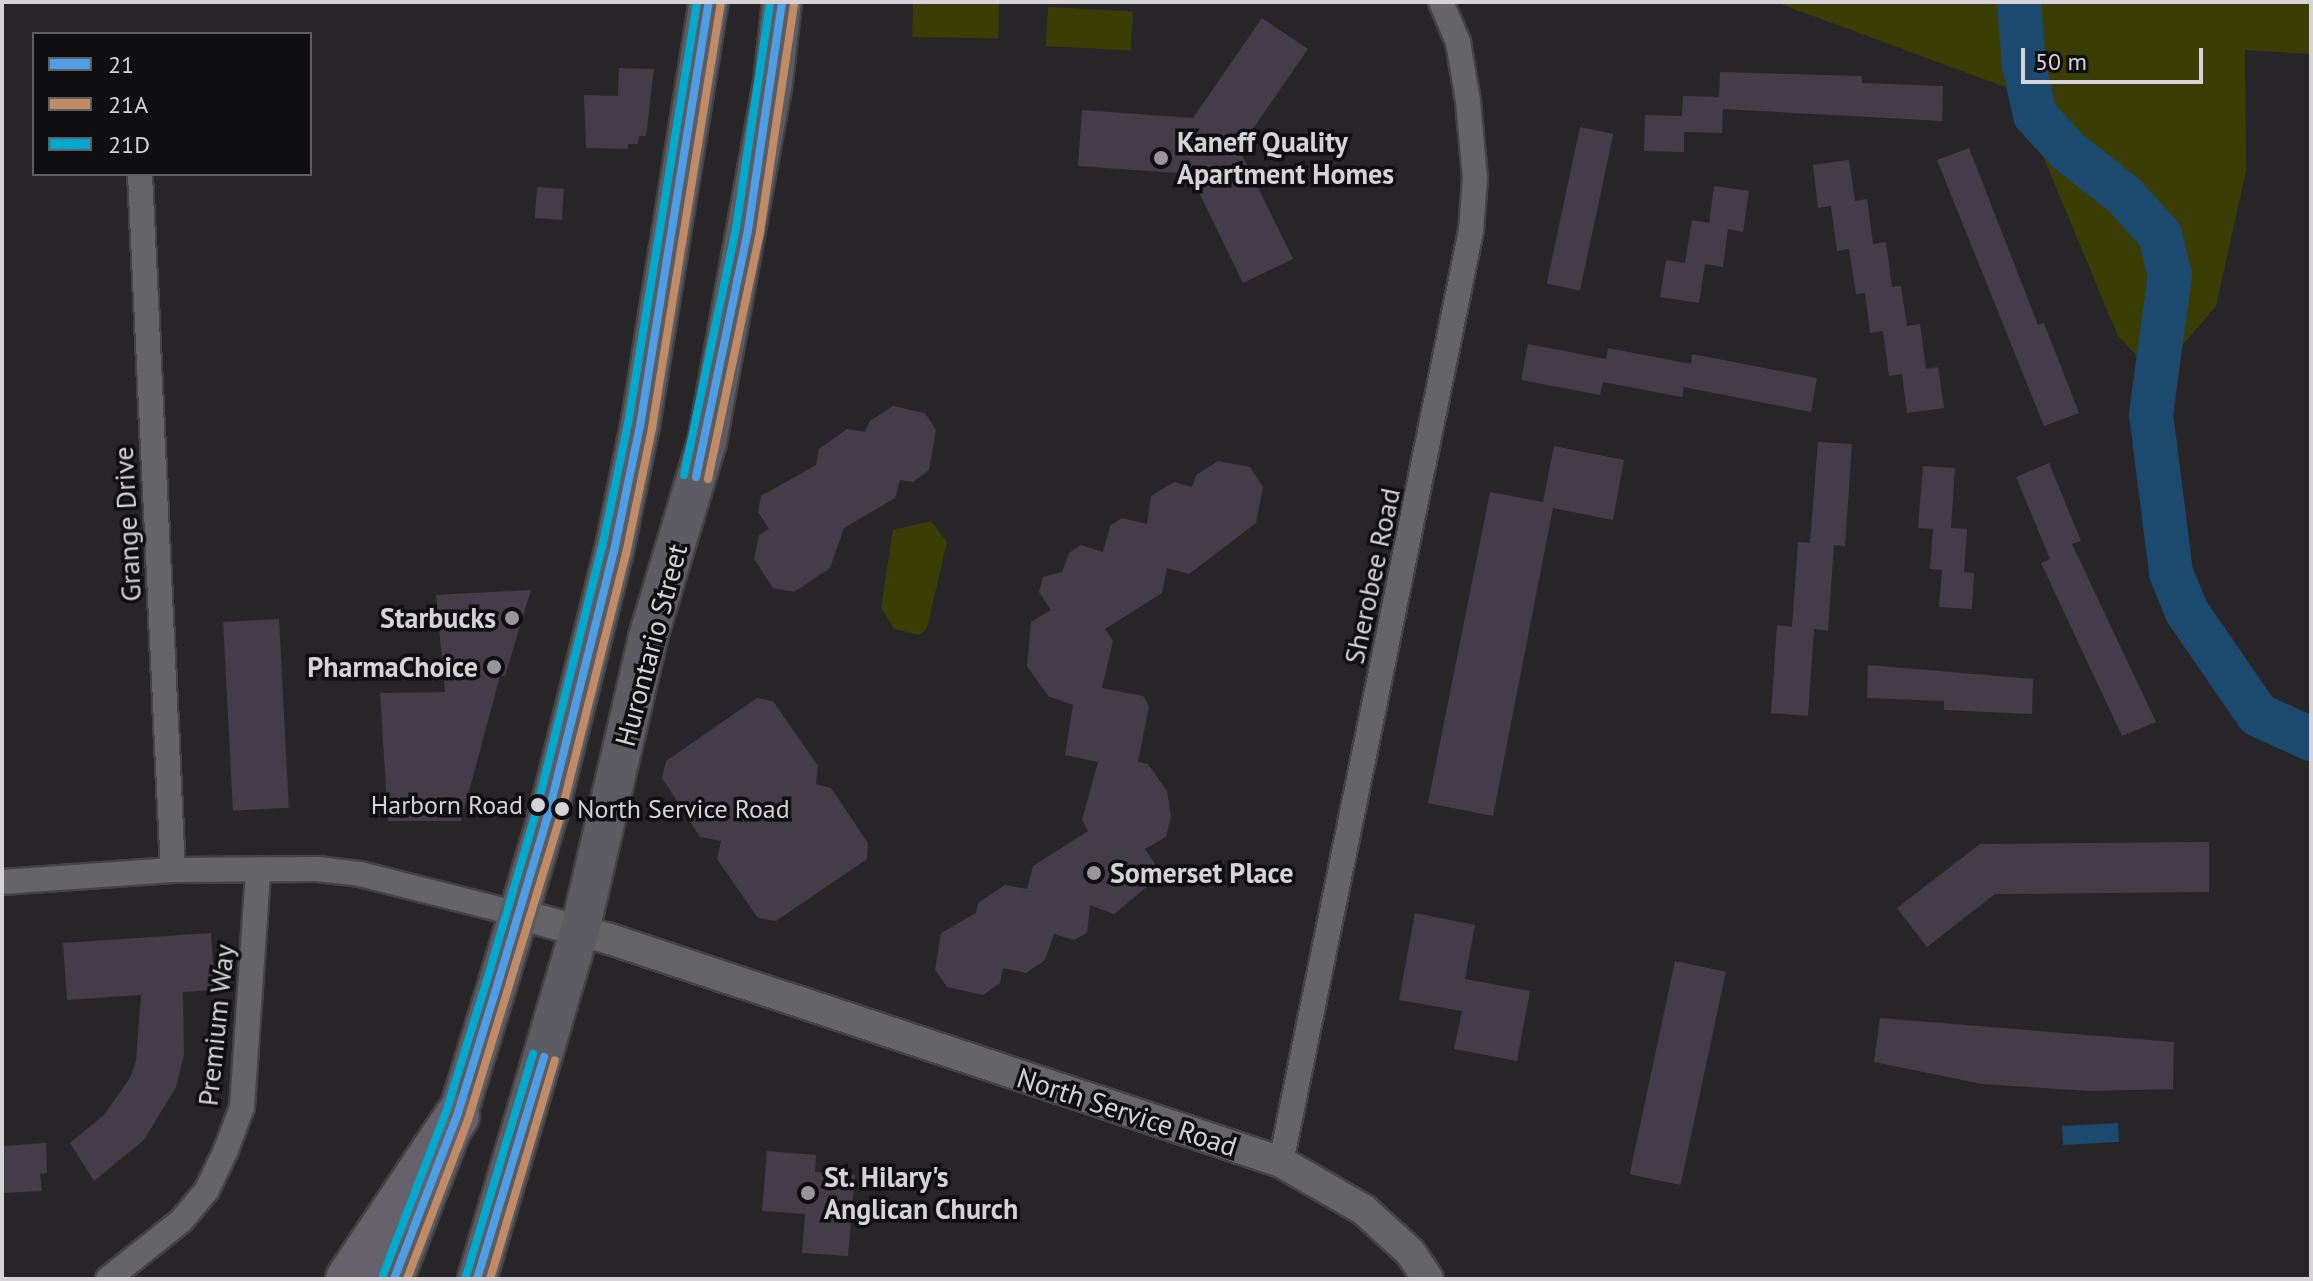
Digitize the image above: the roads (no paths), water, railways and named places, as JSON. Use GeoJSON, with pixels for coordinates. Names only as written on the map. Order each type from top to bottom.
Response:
{"type":"FeatureCollection","features":[{"type":"Feature","properties":{"kind":"highway"},"geometry":{"type":"LineString","coordinates":[[348,1279],[457,1116]]}},
{"type":"Feature","properties":{"kind":"main road","name":"Hurontario Street"},"geometry":{"type":"LineString","coordinates":[[394,1279],[457,1116],[518,914],[614,551],[640,426],[709,2]]}},
{"type":"Feature","properties":{"kind":"main road","name":"Hurontario Street"},"geometry":{"type":"LineString","coordinates":[[477,1279],[580,930],[648,637],[707,442],[768,112],[782,2]]}},
{"type":"Feature","properties":{"kind":"street","name":"Sherobee Road"},"geometry":{"type":"LineString","coordinates":[[1281,1162],[1471,231],[1475,178],[1468,101],[1458,42],[1441,2]]}},
{"type":"Feature","properties":{"kind":"street","name":"Grange Drive"},"geometry":{"type":"LineString","coordinates":[[140,176],[173,870]]}},
{"type":"Feature","properties":{"kind":"street"},"geometry":{"type":"LineString","coordinates":[[2,882],[173,870],[360,874],[518,914]]}},
{"type":"Feature","properties":{"kind":"street","name":"Premium Way"},"geometry":{"type":"LineString","coordinates":[[108,1279],[181,1221],[207,1190],[242,1107],[258,870]]}},
{"type":"Feature","properties":{"kind":"street","name":"North Service Road"},"geometry":{"type":"LineString","coordinates":[[518,914],[580,930],[1281,1162],[1364,1210],[1410,1252],[1428,1279]]}},
{"type":"Feature","properties":{"kind":"water"},"geometry":{"type":"Polygon","coordinates":[[[2118,1123],[2119,1142],[2063,1145],[2062,1126],[2118,1123]]]}},
{"type":"Feature","properties":{"kind":"waterway"},"geometry":{"type":"LineString","coordinates":[[2019,2],[2024,65],[2035,115],[2068,151],[2124,195],[2160,235],[2170,275],[2151,414],[2171,573],[2187,612],[2258,715],[2311,739]]}},
{"type":"Feature","properties":{"kind":"place","name":"Kaneff Quality Apartment Homes"},"geometry":{"type":"Point","coordinates":[1161,158]}},
{"type":"Feature","properties":{"kind":"place","name":"Starbucks"},"geometry":{"type":"Point","coordinates":[512,618]}},
{"type":"Feature","properties":{"kind":"place","name":"PharmaChoice"},"geometry":{"type":"Point","coordinates":[494,667]}},
{"type":"Feature","properties":{"kind":"place","name":"Harborn Road"},"geometry":{"type":"Point","coordinates":[538,805]}},
{"type":"Feature","properties":{"kind":"place","name":"North Service Road"},"geometry":{"type":"Point","coordinates":[562,809]}},
{"type":"Feature","properties":{"kind":"place","name":"Somerset Place"},"geometry":{"type":"Point","coordinates":[1094,873]}},
{"type":"Feature","properties":{"kind":"place","name":"St. Hilary's Anglican Church"},"geometry":{"type":"Point","coordinates":[808,1193]}}]}
